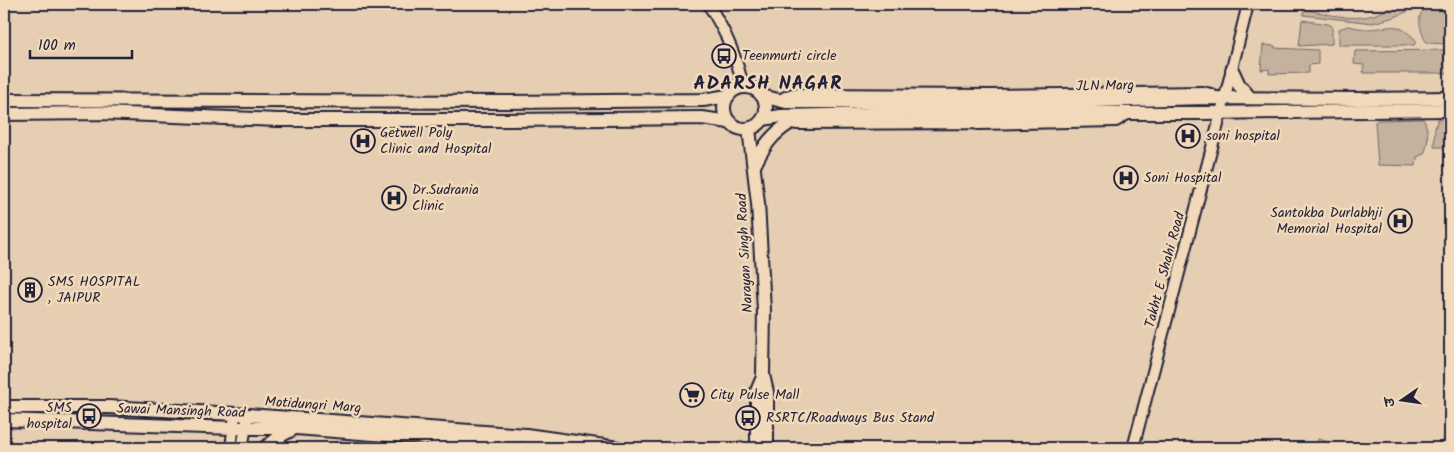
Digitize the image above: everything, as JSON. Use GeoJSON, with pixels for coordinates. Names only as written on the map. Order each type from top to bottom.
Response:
{"type":"FeatureCollection","features":[{"type":"Feature","properties":{"kind":"main road"},"geometry":{"type":"LineString","coordinates":[[1232,70],[1239,85],[1250,98]]}},
{"type":"Feature","properties":{"kind":"main road"},"geometry":{"type":"LineString","coordinates":[[4,114],[100,113],[278,120],[702,118],[729,122],[741,129],[756,126],[763,119],[766,106],[762,96],[755,89],[743,87],[733,90],[728,96],[724,109],[729,122]]}},
{"type":"Feature","properties":{"kind":"main road"},"geometry":{"type":"LineString","coordinates":[[4,100],[445,102],[703,100],[728,96]]}},
{"type":"Feature","properties":{"kind":"main road","name":"JLN Marg"},"geometry":{"type":"LineString","coordinates":[[762,96],[786,102],[1055,102],[1220,98],[1450,98]]}},
{"type":"Feature","properties":{"kind":"main road"},"geometry":{"type":"LineString","coordinates":[[445,102],[446,119]]}},
{"type":"Feature","properties":{"kind":"main road","name":"JLN Marg"},"geometry":{"type":"LineString","coordinates":[[763,119],[786,120],[916,113],[1221,113],[1450,110]]}},
{"type":"Feature","properties":{"kind":"main road"},"geometry":{"type":"LineString","coordinates":[[754,167],[761,152],[786,120]]}},
{"type":"Feature","properties":{"kind":"main road","name":"Narayan Singh Road"},"geometry":{"type":"LineString","coordinates":[[749,128],[758,203],[764,310],[763,375]]}},
{"type":"Feature","properties":{"kind":"main road"},"geometry":{"type":"LineString","coordinates":[[757,448],[757,392],[763,375]]}},
{"type":"Feature","properties":{"kind":"main road"},"geometry":{"type":"LineString","coordinates":[[763,375],[767,392],[767,448]]}},
{"type":"Feature","properties":{"kind":"main road","name":"Motidungri Marg"},"geometry":{"type":"LineString","coordinates":[[4,407],[108,407],[242,415],[526,435],[619,448]]}},
{"type":"Feature","properties":{"kind":"main road","name":"Sawai Mansingh Road"},"geometry":{"type":"LineString","coordinates":[[4,420],[240,428],[296,428],[464,440],[537,448]]}},
{"type":"Feature","properties":{"kind":"main road"},"geometry":{"type":"LineString","coordinates":[[265,448],[282,435],[296,428]]}},
{"type":"Feature","properties":{"kind":"main road"},"geometry":{"type":"LineString","coordinates":[[1448,448],[1450,440]]}},
{"type":"Feature","properties":{"kind":"street"},"geometry":{"type":"LineString","coordinates":[[708,4],[724,28],[741,75],[743,87]]}},
{"type":"Feature","properties":{"kind":"street","name":"Takht E Shahi Road"},"geometry":{"type":"LineString","coordinates":[[1133,448],[1221,113],[1220,98],[1232,70],[1248,4]]}},
{"type":"Feature","properties":{"kind":"street"},"geometry":{"type":"LineString","coordinates":[[242,415],[240,428],[242,448]]}},
{"type":"Feature","properties":{"kind":"street"},"geometry":{"type":"LineString","coordinates":[[231,448],[240,428]]}},
{"type":"Feature","properties":{"kind":"shaded area"},"geometry":{"type":"Polygon","coordinates":[[[1397,4],[1424,4],[1395,17],[1373,23],[1303,15],[1304,9],[1342,17],[1370,16],[1397,4]]]}},
{"type":"Feature","properties":{"kind":"shaded area"},"geometry":{"type":"Polygon","coordinates":[[[1439,4],[1450,4],[1450,44],[1427,43],[1421,31],[1421,13],[1427,8],[1439,4]]]}},
{"type":"Feature","properties":{"kind":"shaded area"},"geometry":{"type":"Polygon","coordinates":[[[1302,20],[1332,26],[1332,44],[1299,46],[1302,20]]]}},
{"type":"Feature","properties":{"kind":"shaded area"},"geometry":{"type":"Polygon","coordinates":[[[1348,26],[1368,29],[1398,27],[1416,40],[1416,43],[1414,45],[1339,45],[1339,29],[1348,26]]]}},
{"type":"Feature","properties":{"kind":"shaded area"},"geometry":{"type":"Polygon","coordinates":[[[1263,45],[1275,46],[1275,48],[1318,50],[1318,64],[1309,65],[1309,73],[1269,74],[1269,69],[1261,70],[1263,45]]]}},
{"type":"Feature","properties":{"kind":"shaded area"},"geometry":{"type":"Polygon","coordinates":[[[1450,50],[1450,73],[1363,73],[1364,65],[1354,64],[1355,51],[1450,50]]]}},
{"type":"Feature","properties":{"kind":"shaded area"},"geometry":{"type":"Polygon","coordinates":[[[1423,119],[1428,136],[1427,145],[1424,154],[1417,157],[1416,166],[1378,165],[1375,122],[1377,120],[1423,119]]]}},
{"type":"Feature","properties":{"kind":"shaded area"},"geometry":{"type":"Polygon","coordinates":[[[1438,119],[1450,119],[1450,147],[1434,147],[1435,128],[1438,119]]]}},
{"type":"Feature","properties":{"kind":"shaded area"},"geometry":{"type":"Polygon","coordinates":[[[1318,439],[1351,448],[1315,448],[1318,439]]]}},
{"type":"Feature","properties":{"kind":"place","name":"Teenmurti circle"},"geometry":{"type":"Point","coordinates":[724,56]}},
{"type":"Feature","properties":{"kind":"place","name":"soni hospital"},"geometry":{"type":"Point","coordinates":[1188,136]}},
{"type":"Feature","properties":{"kind":"place","name":"Getwell Poly Clinic and Hospital"},"geometry":{"type":"Point","coordinates":[363,141]}},
{"type":"Feature","properties":{"kind":"place","name":"Soni Hospital"},"geometry":{"type":"Point","coordinates":[1126,178]}},
{"type":"Feature","properties":{"kind":"place","name":"Dr.Sudrania Clinic"},"geometry":{"type":"Point","coordinates":[394,198]}},
{"type":"Feature","properties":{"kind":"place","name":"Santokba Durlabhji Memorial Hospital"},"geometry":{"type":"Point","coordinates":[1400,221]}},
{"type":"Feature","properties":{"kind":"place","name":"SMS HOSPITAL , JAIPUR"},"geometry":{"type":"Point","coordinates":[30,290]}},
{"type":"Feature","properties":{"kind":"place","name":"City Pulse Mall"},"geometry":{"type":"Point","coordinates":[692,395]}},
{"type":"Feature","properties":{"kind":"place","name":"SMS hospital"},"geometry":{"type":"Point","coordinates":[89,416]}},
{"type":"Feature","properties":{"kind":"place","name":"RSRTC/Roadways Bus Stand"},"geometry":{"type":"Point","coordinates":[748,418]}},
{"type":"Feature","properties":{"kind":"district","name":"ADARSH NAGAR"},"geometry":{"type":"Point","coordinates":[768,84]}}]}
